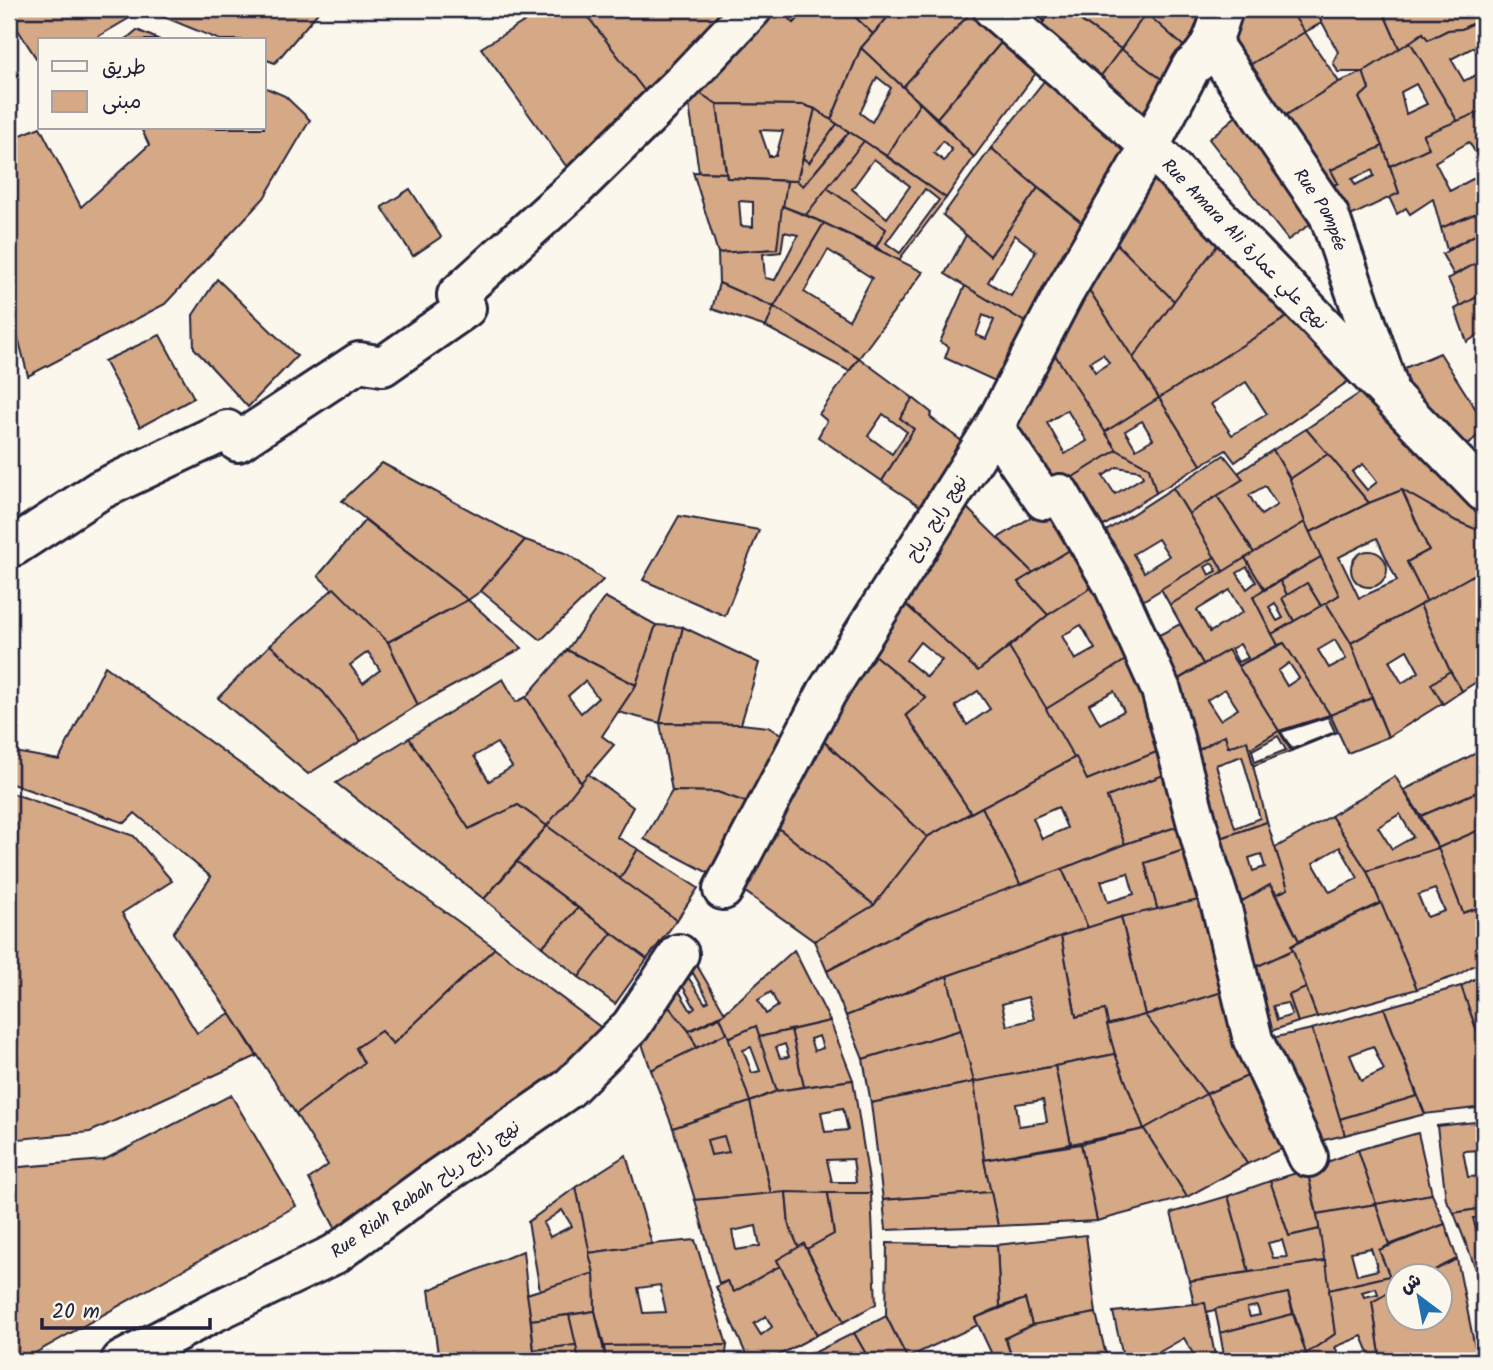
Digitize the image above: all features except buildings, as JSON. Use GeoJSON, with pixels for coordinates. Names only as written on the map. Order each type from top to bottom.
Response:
{"type":"FeatureCollection","features":[{"type":"Feature","properties":{"kind":"street"},"geometry":{"type":"LineString","coordinates":[[11,549],[100,490],[228,429],[238,442],[359,362],[383,366],[466,308],[457,295],[574,189],[681,84],[752,9]]}},
{"type":"Feature","properties":{"kind":"street","name":"Rue Amara Ali نهج علي عمارة"},"geometry":{"type":"LineString","coordinates":[[993,9],[1150,146],[1484,492]]}},
{"type":"Feature","properties":{"kind":"street","name":"نهج رابح رياح"},"geometry":{"type":"LineString","coordinates":[[723,890],[827,692],[994,426],[1191,67],[1202,59],[1217,26]]}},
{"type":"Feature","properties":{"kind":"street","name":"Rue Pompée"},"geometry":{"type":"LineString","coordinates":[[1217,26],[1329,215],[1391,395]]}},
{"type":"Feature","properties":{"kind":"street"},"geometry":{"type":"LineString","coordinates":[[994,426],[1044,500],[1060,494],[1114,586],[1161,690],[1222,909],[1253,1040],[1308,1157]]}},
{"type":"Feature","properties":{"kind":"street","name":"Rue Riah Rabah نهج رابح رياح"},"geometry":{"type":"LineString","coordinates":[[121,1361],[212,1313],[335,1254],[437,1179],[568,1089],[631,1026],[678,954]]}}]}
